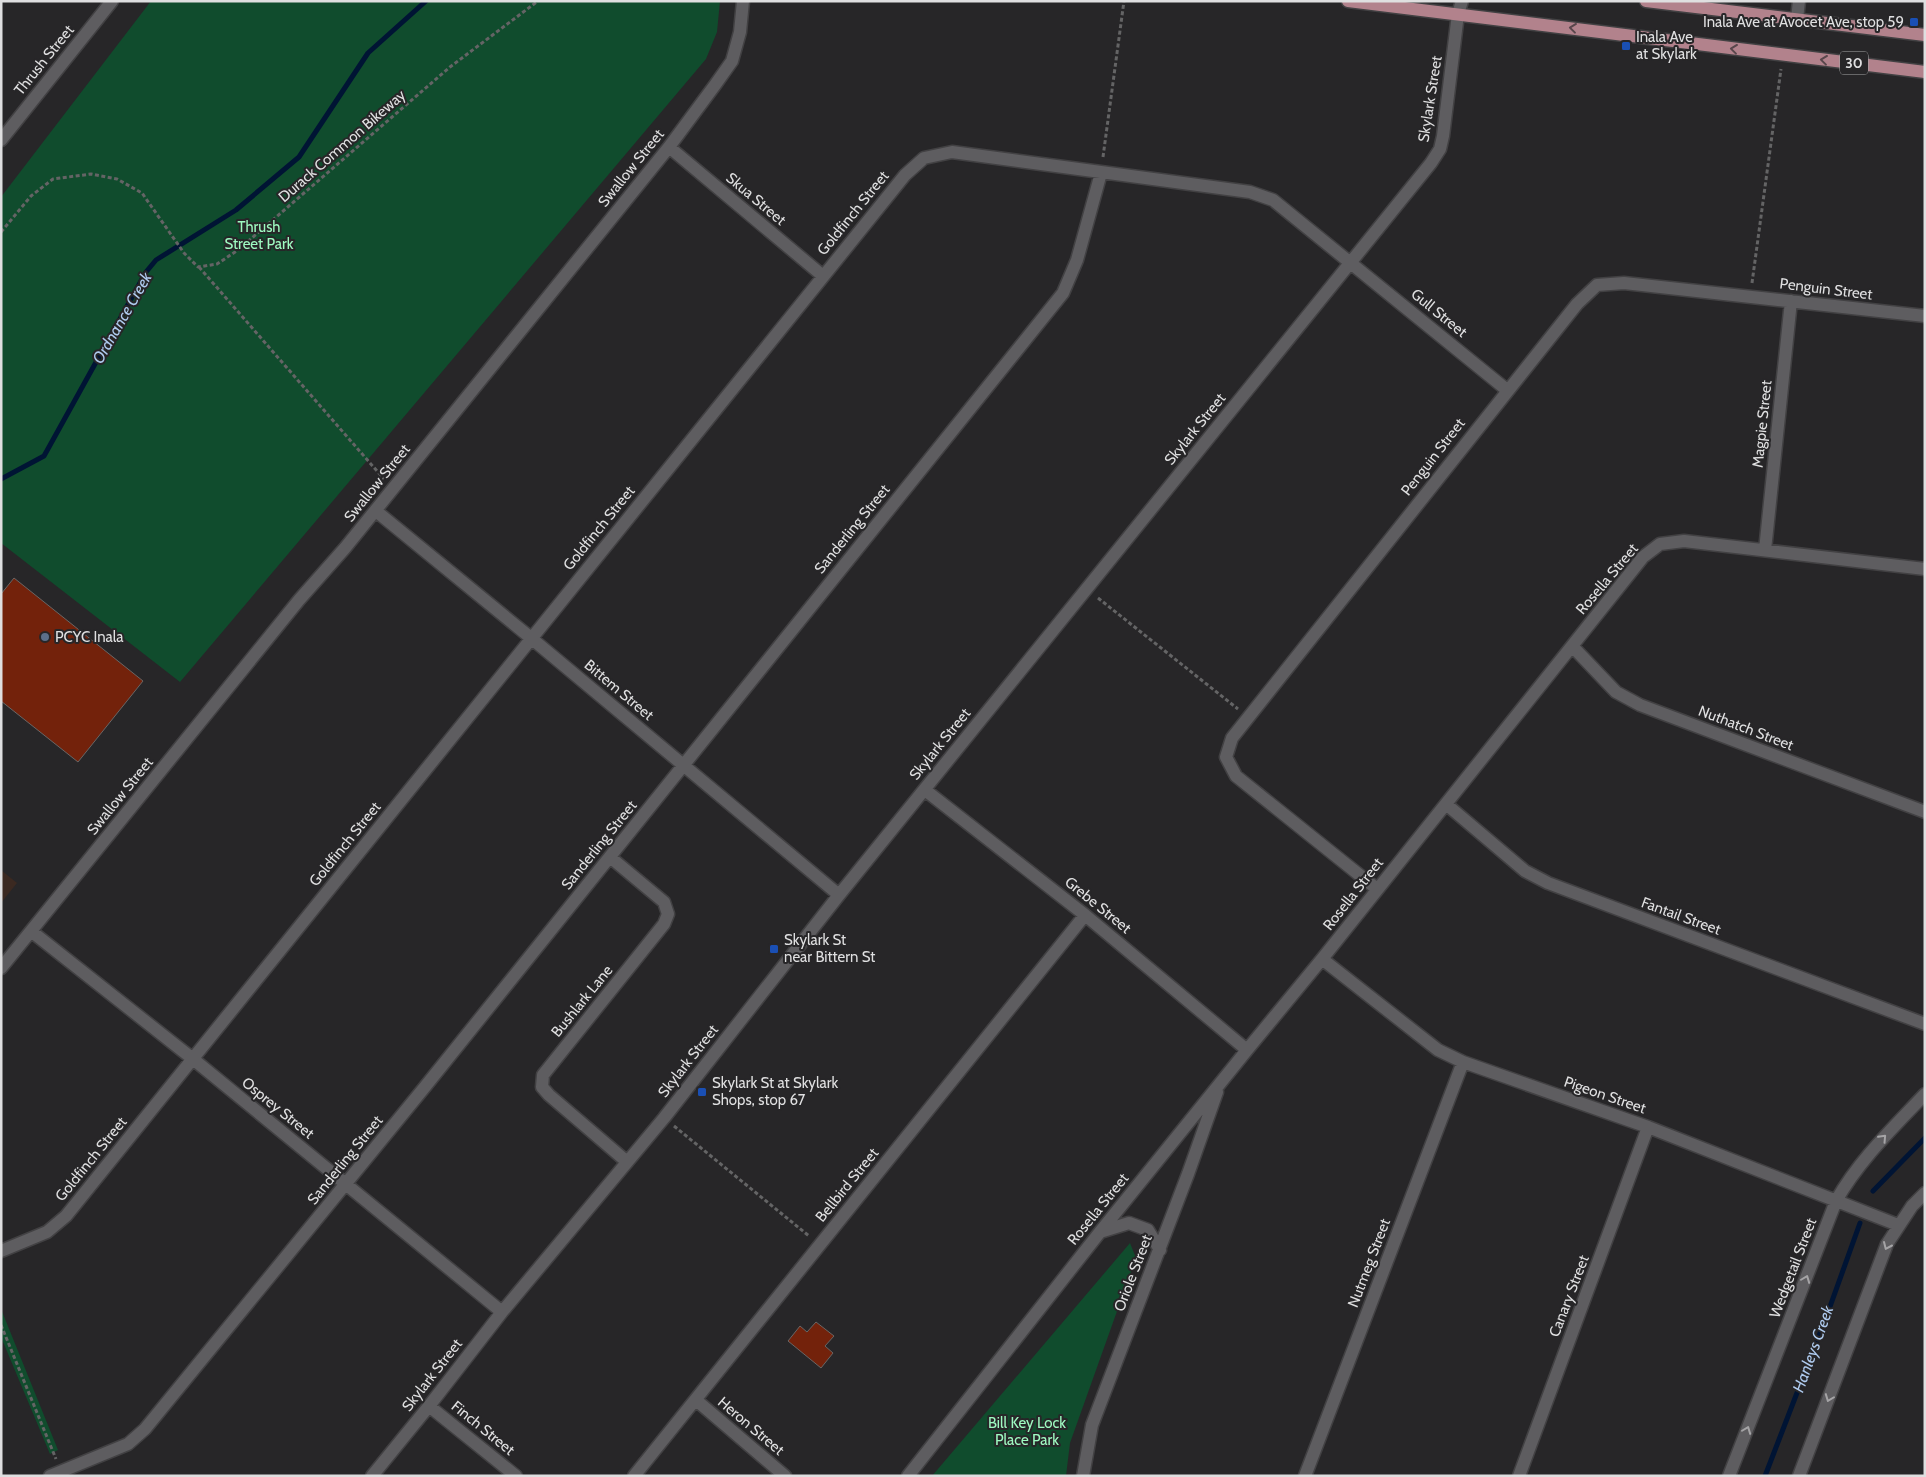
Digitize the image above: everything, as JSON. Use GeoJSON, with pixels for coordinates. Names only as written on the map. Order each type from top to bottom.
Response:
{"type":"FeatureCollection","features":[{"type":"Feature","properties":{"kind":"main road","name":"30"},"geometry":{"type":"LineString","coordinates":[[1348,1],[1925,72]]}},
{"type":"Feature","properties":{"kind":"main road"},"geometry":{"type":"LineString","coordinates":[[1646,1],[1925,35]]}},
{"type":"Feature","properties":{"kind":"street","name":"Thrush Street"},"geometry":{"type":"LineString","coordinates":[[1,140],[112,1]]}},
{"type":"Feature","properties":{"kind":"street","name":"Swallow Street"},"geometry":{"type":"LineString","coordinates":[[1,968],[293,608],[376,511],[669,147],[732,60],[740,32],[743,1]]}},
{"type":"Feature","properties":{"kind":"street","name":"Skylark Street"},"geometry":{"type":"LineString","coordinates":[[372,1476],[502,1312],[626,1161],[664,1118],[839,896],[1431,163],[1440,149],[1447,110],[1458,14],[1462,1]]}},
{"type":"Feature","properties":{"kind":"street"},"geometry":{"type":"LineString","coordinates":[[1797,19],[1799,1]]}},
{"type":"Feature","properties":{"kind":"street","name":"Skua Street"},"geometry":{"type":"LineString","coordinates":[[669,147],[823,276]]}},
{"type":"Feature","properties":{"kind":"street","name":"Goldfinch Street"},"geometry":{"type":"LineString","coordinates":[[1,1251],[46,1232],[66,1216],[823,276],[905,175],[924,158],[952,152],[1250,192],[1273,200],[1351,261]]}},
{"type":"Feature","properties":{"kind":"street","name":"Sanderling Street"},"geometry":{"type":"LineString","coordinates":[[50,1476],[128,1444],[145,1430],[610,857],[1063,293],[1077,260],[1101,173]]}},
{"type":"Feature","properties":{"kind":"street","name":"Gull Street"},"geometry":{"type":"LineString","coordinates":[[1351,261],[1507,390]]}},
{"type":"Feature","properties":{"kind":"street","name":"Penguin Street"},"geometry":{"type":"LineString","coordinates":[[1377,889],[1236,776],[1226,757],[1232,738],[1577,304],[1597,285],[1624,283],[1925,316]]}},
{"type":"Feature","properties":{"kind":"street","name":"Magpie Street"},"geometry":{"type":"LineString","coordinates":[[1765,550],[1791,301]]}},
{"type":"Feature","properties":{"kind":"street","name":"Bittem Street"},"geometry":{"type":"LineString","coordinates":[[376,511],[684,765],[839,896]]}},
{"type":"Feature","properties":{"kind":"street","name":"Rosella Street"},"geometry":{"type":"LineString","coordinates":[[908,1476],[1100,1232],[1322,959],[1643,557],[1660,544],[1684,541],[1925,569]]}},
{"type":"Feature","properties":{"kind":"street","name":"Nuthatch Street"},"geometry":{"type":"LineString","coordinates":[[1572,647],[1616,692],[1640,705],[1925,812]]}},
{"type":"Feature","properties":{"kind":"street","name":"Grebe Street"},"geometry":{"type":"LineString","coordinates":[[925,790],[1085,915],[1247,1050]]}},
{"type":"Feature","properties":{"kind":"street","name":"Fantail Street"},"geometry":{"type":"LineString","coordinates":[[1446,804],[1524,871],[1548,883],[1925,1024]]}},
{"type":"Feature","properties":{"kind":"street","name":"Bushlark Lane"},"geometry":{"type":"LineString","coordinates":[[610,857],[664,902],[668,914],[664,924],[543,1075],[542,1087],[626,1161]]}},
{"type":"Feature","properties":{"kind":"street","name":"Bellbird Street"},"geometry":{"type":"LineString","coordinates":[[634,1476],[1085,915]]}},
{"type":"Feature","properties":{"kind":"street","name":"Osprey Street"},"geometry":{"type":"LineString","coordinates":[[31,931],[193,1059],[502,1312]]}},
{"type":"Feature","properties":{"kind":"street","name":"Pigeon Street"},"geometry":{"type":"LineString","coordinates":[[1322,959],[1438,1050],[1463,1062],[1648,1127],[1898,1225]]}},
{"type":"Feature","properties":{"kind":"street","name":"Nutmeg Street"},"geometry":{"type":"LineString","coordinates":[[1305,1476],[1463,1062]]}},
{"type":"Feature","properties":{"kind":"street","name":"Oriole Street"},"geometry":{"type":"LineString","coordinates":[[1083,1476],[1092,1425],[1160,1250],[1220,1083]]}},
{"type":"Feature","properties":{"kind":"street","name":"Wedgetail Street"},"geometry":{"type":"LineString","coordinates":[[1729,1476],[1836,1201],[1848,1180],[1865,1158],[1925,1094]]}},
{"type":"Feature","properties":{"kind":"street","name":"Canary Street"},"geometry":{"type":"LineString","coordinates":[[1519,1476],[1648,1127]]}},
{"type":"Feature","properties":{"kind":"street"},"geometry":{"type":"LineString","coordinates":[[1799,1476],[1887,1244],[1912,1206],[1925,1193]]}},
{"type":"Feature","properties":{"kind":"street"},"geometry":{"type":"LineString","coordinates":[[1100,1232],[1129,1223],[1148,1230],[1160,1250]]}},
{"type":"Feature","properties":{"kind":"street","name":"Heron Street"},"geometry":{"type":"LineString","coordinates":[[696,1400],[785,1476]]}},
{"type":"Feature","properties":{"kind":"street","name":"Finch Street"},"geometry":{"type":"LineString","coordinates":[[429,1406],[516,1476]]}},
{"type":"Feature","properties":{"kind":"path","name":"Durack Common Bikeway"},"geometry":{"type":"LineString","coordinates":[[198,267],[217,264],[226,259],[450,68],[538,1]]}},
{"type":"Feature","properties":{"kind":"path"},"geometry":{"type":"LineString","coordinates":[[1101,173],[1124,1]]}},
{"type":"Feature","properties":{"kind":"path"},"geometry":{"type":"LineString","coordinates":[[1750,296],[1783,55]]}},
{"type":"Feature","properties":{"kind":"path"},"geometry":{"type":"LineString","coordinates":[[1,232],[31,196],[52,179],[91,174],[117,179],[142,193],[184,253],[393,490]]}},
{"type":"Feature","properties":{"kind":"path"},"geometry":{"type":"LineString","coordinates":[[1086,589],[1248,717]]}},
{"type":"Feature","properties":{"kind":"path"},"geometry":{"type":"LineString","coordinates":[[664,1118],[820,1246]]}},
{"type":"Feature","properties":{"kind":"path"},"geometry":{"type":"LineString","coordinates":[[1,1325],[57,1462]]}},
{"type":"Feature","properties":{"kind":"shaded area"},"geometry":{"type":"Polygon","coordinates":[[[1,870],[17,883],[1,903],[1,870]]]}},
{"type":"Feature","properties":{"kind":"green space","name":"Thrush Street Park"},"geometry":{"type":"Polygon","coordinates":[[[151,1],[720,1],[717,32],[706,59],[180,682],[1,543],[1,197],[151,1]]]}},
{"type":"Feature","properties":{"kind":"green space","name":"Bill Key Lock Place Park"},"geometry":{"type":"Polygon","coordinates":[[[1130,1243],[1136,1258],[1070,1443],[1066,1476],[932,1476],[1130,1243]]]}},
{"type":"Feature","properties":{"kind":"green space"},"geometry":{"type":"Polygon","coordinates":[[[1,1309],[58,1450],[50,1454],[1,1337],[1,1309]]]}},
{"type":"Feature","properties":{"kind":"building","name":"PCYC Inala"},"geometry":{"type":"Polygon","coordinates":[[[14,578],[143,681],[78,762],[1,701],[1,594],[14,578]]]}},
{"type":"Feature","properties":{"kind":"building"},"geometry":{"type":"Polygon","coordinates":[[[816,1322],[834,1336],[825,1346],[833,1353],[821,1368],[788,1341],[800,1326],[807,1332],[816,1322]]]}},
{"type":"Feature","properties":{"kind":"waterway","name":"Ordnance Creek"},"geometry":{"type":"LineString","coordinates":[[1,479],[44,456],[146,272],[156,260],[236,210],[299,157],[368,53],[426,1]]}},
{"type":"Feature","properties":{"kind":"waterway","name":"Hanleys Creek"},"geometry":{"type":"LineString","coordinates":[[1873,1191],[1925,1138]]}},
{"type":"Feature","properties":{"kind":"waterway","name":"Hanleys Creek"},"geometry":{"type":"LineString","coordinates":[[1765,1476],[1860,1223]]}},
{"type":"Feature","properties":{"kind":"place","name":"Inala Ave at Avocet Ave, stop 59"},"geometry":{"type":"Point","coordinates":[1914,22]}},
{"type":"Feature","properties":{"kind":"place","name":"Inala Ave at Skylark"},"geometry":{"type":"Point","coordinates":[1626,46]}},
{"type":"Feature","properties":{"kind":"place","name":"PCYC Inala"},"geometry":{"type":"Point","coordinates":[45,637]}},
{"type":"Feature","properties":{"kind":"place","name":"Skylark St near Bittern St"},"geometry":{"type":"Point","coordinates":[774,949]}},
{"type":"Feature","properties":{"kind":"place","name":"Skylark St at Skylark Shops, stop 67"},"geometry":{"type":"Point","coordinates":[702,1092]}}]}
